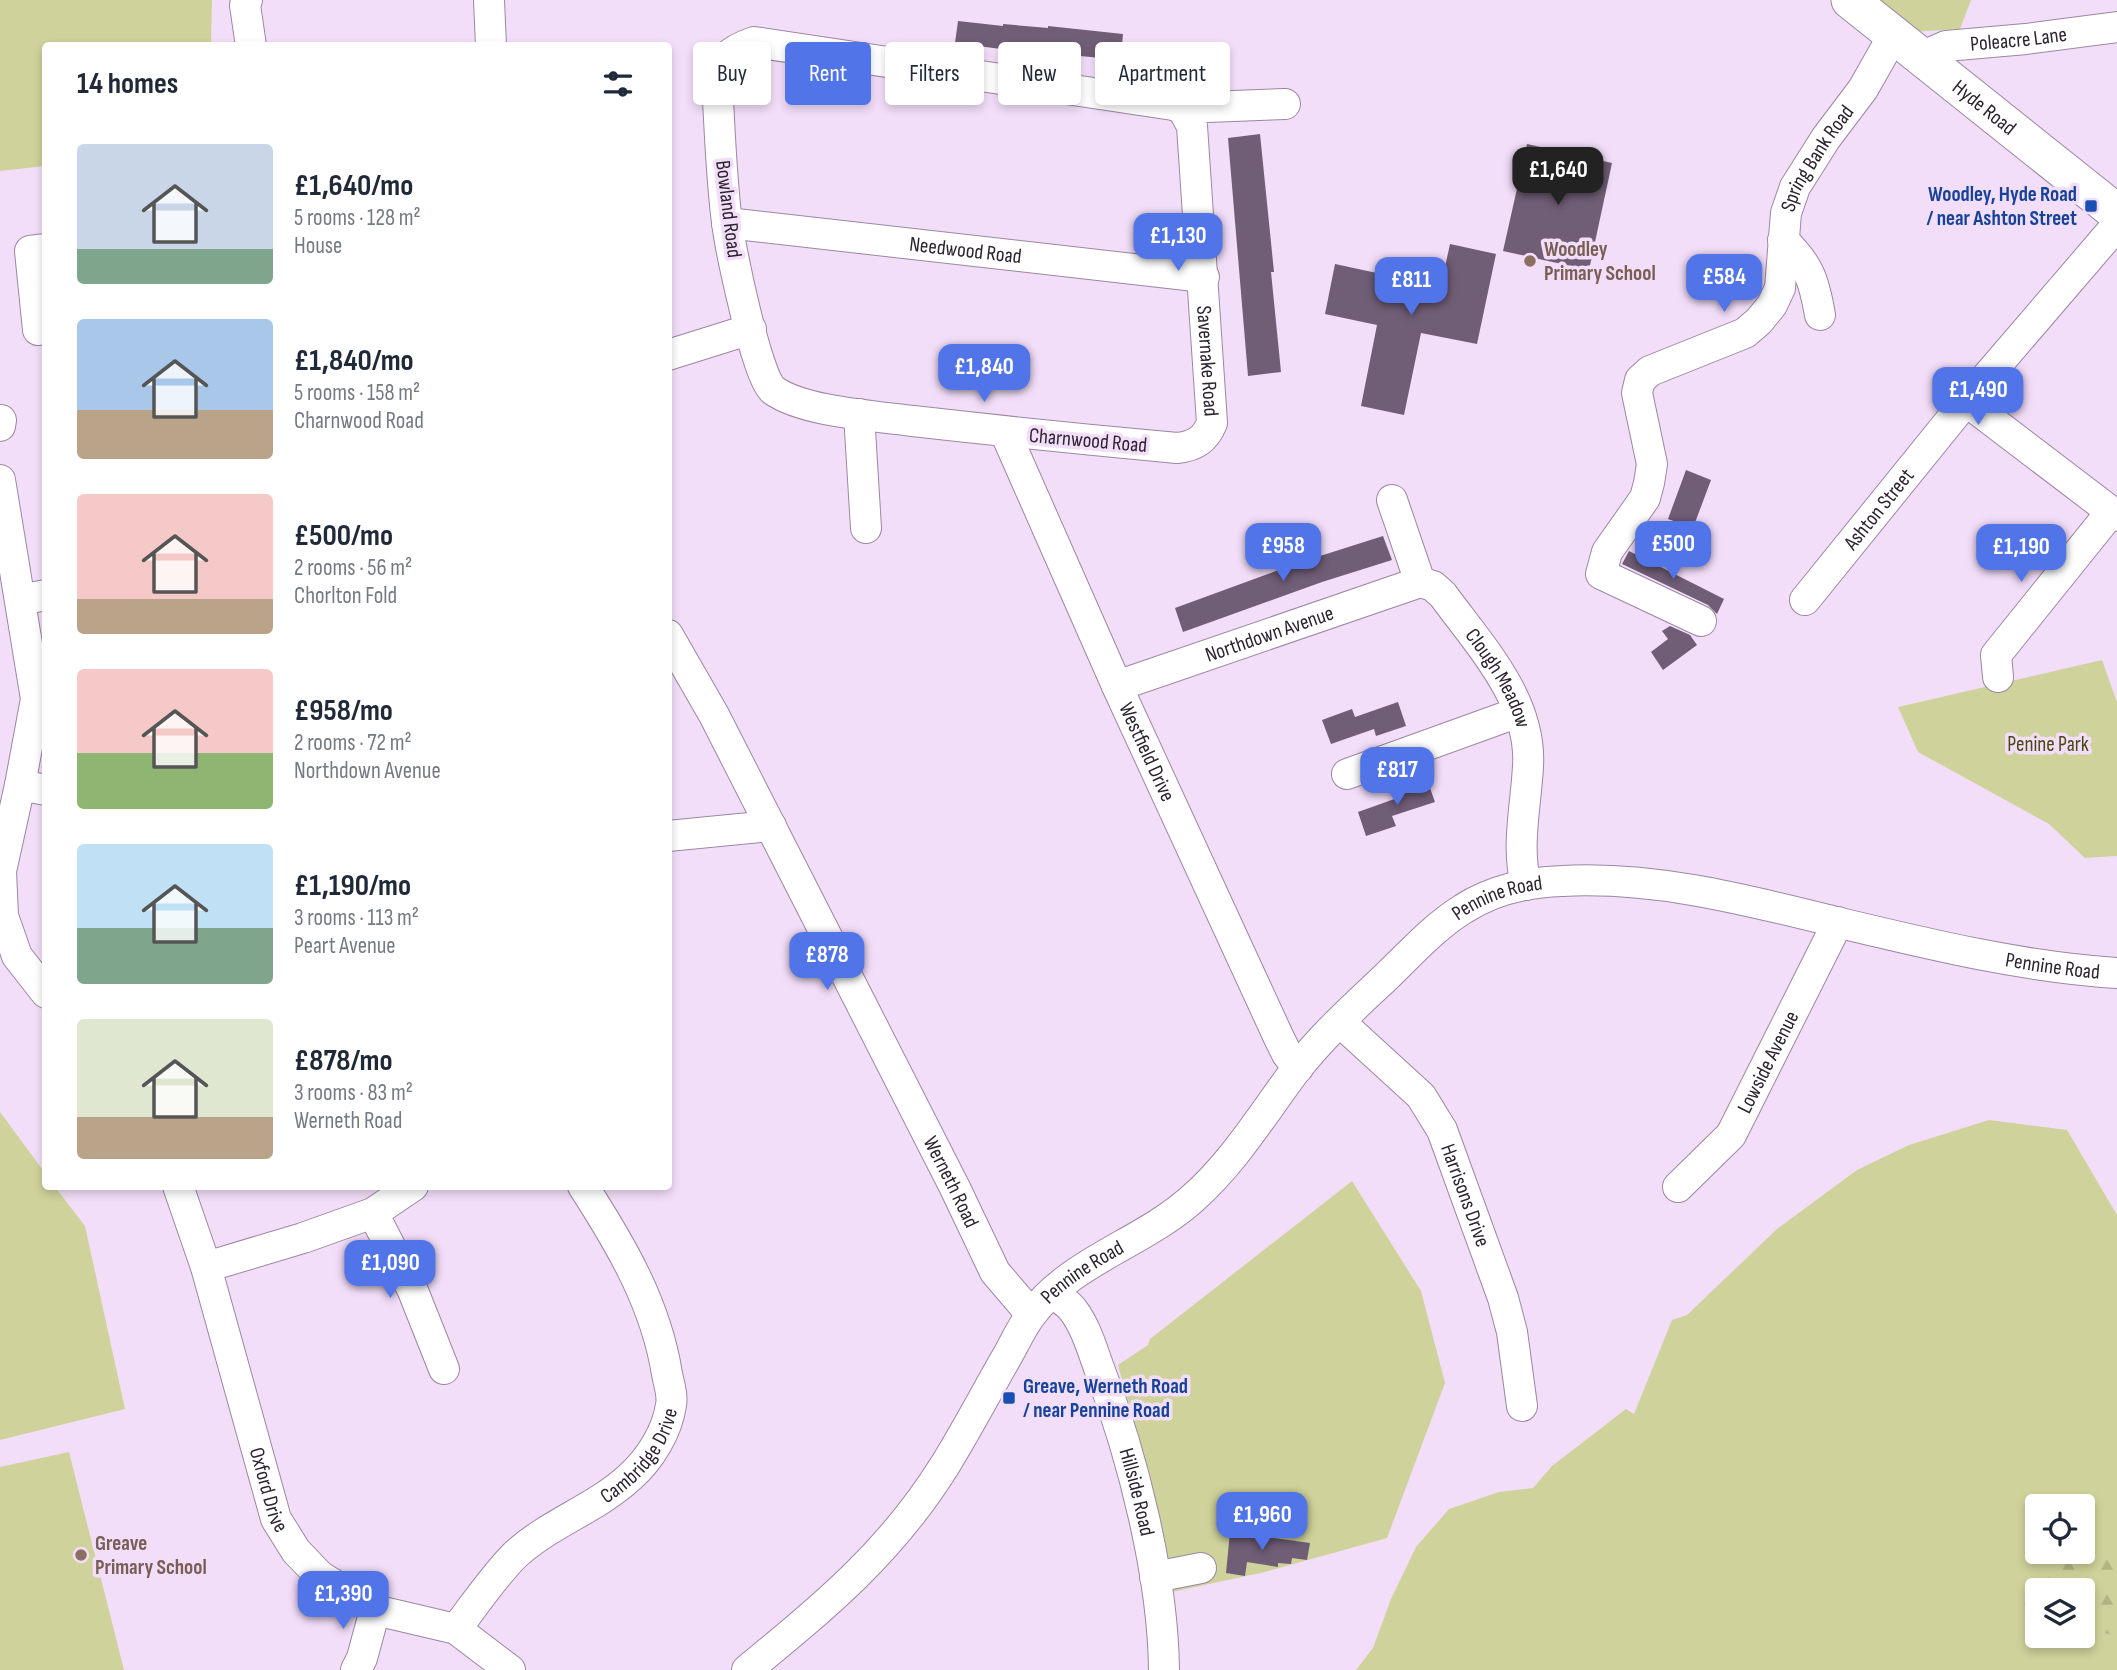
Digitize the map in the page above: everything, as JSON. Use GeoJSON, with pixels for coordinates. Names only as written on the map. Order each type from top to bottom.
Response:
{"type":"FeatureCollection","features":[{"type":"Feature","properties":{"kind":"main road","name":"Hyde Road"},"geometry":{"type":"LineString","coordinates":[[1850,0],[2117,213]]}},
{"type":"Feature","properties":{"kind":"street"},"geometry":{"type":"LineString","coordinates":[[247,0],[245,5],[250,42]]}},
{"type":"Feature","properties":{"kind":"street"},"geometry":{"type":"LineString","coordinates":[[489,0],[491,42]]}},
{"type":"Feature","properties":{"kind":"street","name":"Poleacre Lane"},"geometry":{"type":"LineString","coordinates":[[1907,47],[2026,39],[2117,27]]}},
{"type":"Feature","properties":{"kind":"street","name":"Bowland Road"},"geometry":{"type":"LineString","coordinates":[[772,389],[763,371],[751,329],[727,223],[717,84],[721,66],[733,49],[754,42],[1182,108]]}},
{"type":"Feature","properties":{"kind":"street","name":"Spring Bank Road"},"geometry":{"type":"LineString","coordinates":[[1701,621],[1601,574],[1607,552],[1645,498],[1649,483],[1652,464],[1637,393],[1640,380],[1650,371],[1745,333],[1772,305],[1780,288],[1786,213],[1795,187],[1826,138],[1863,89],[1907,47]]}},
{"type":"Feature","properties":{"kind":"street"},"geometry":{"type":"LineString","coordinates":[[1182,108],[1285,104]]}},
{"type":"Feature","properties":{"kind":"street","name":"Savernake Road"},"geometry":{"type":"LineString","coordinates":[[1182,108],[1192,126],[1212,423],[1208,434],[1199,442]]}},
{"type":"Feature","properties":{"kind":"street","name":"Needwood Road"},"geometry":{"type":"LineString","coordinates":[[727,223],[1203,277]]}},
{"type":"Feature","properties":{"kind":"street","name":"Ashton Street"},"geometry":{"type":"LineString","coordinates":[[1805,600],[1966,401],[2117,225]]}},
{"type":"Feature","properties":{"kind":"street"},"geometry":{"type":"LineString","coordinates":[[1783,240],[1800,256],[1815,284],[1821,315]]}},
{"type":"Feature","properties":{"kind":"street"},"geometry":{"type":"LineString","coordinates":[[38,330],[30,251],[42,250]]}},
{"type":"Feature","properties":{"kind":"street"},"geometry":{"type":"LineString","coordinates":[[672,354],[751,329]]}},
{"type":"Feature","properties":{"kind":"street","name":"Charnwood Road"},"geometry":{"type":"LineString","coordinates":[[772,389],[804,404],[859,414],[1005,432],[1177,448],[1199,442]]}},
{"type":"Feature","properties":{"kind":"street"},"geometry":{"type":"LineString","coordinates":[[1966,401],[2114,514],[1996,655],[1998,677]]}},
{"type":"Feature","properties":{"kind":"street"},"geometry":{"type":"LineString","coordinates":[[859,414],[866,528]]}},
{"type":"Feature","properties":{"kind":"street","name":"Westfield Drive"},"geometry":{"type":"LineString","coordinates":[[1005,432],[1117,686],[1279,1038],[1298,1068]]}},
{"type":"Feature","properties":{"kind":"street"},"geometry":{"type":"LineString","coordinates":[[0,480],[8,540],[33,597],[36,699],[33,788],[1,871],[3,916],[18,956],[42,988]]}},
{"type":"Feature","properties":{"kind":"street"},"geometry":{"type":"LineString","coordinates":[[1392,500],[1420,582]]}},
{"type":"Feature","properties":{"kind":"street","name":"Northdown Avenue"},"geometry":{"type":"LineString","coordinates":[[1117,686],[1420,582]]}},
{"type":"Feature","properties":{"kind":"street","name":"Clough Meadow"},"geometry":{"type":"LineString","coordinates":[[1420,582],[1433,586],[1443,596],[1507,685],[1519,712],[1527,738],[1529,764],[1521,851],[1526,885]]}},
{"type":"Feature","properties":{"kind":"street","name":"Werneth Road"},"geometry":{"type":"LineString","coordinates":[[672,642],[714,715],[771,826],[995,1272],[1031,1314]]}},
{"type":"Feature","properties":{"kind":"street"},"geometry":{"type":"LineString","coordinates":[[1347,774],[1519,712]]}},
{"type":"Feature","properties":{"kind":"street"},"geometry":{"type":"LineString","coordinates":[[672,836],[771,826]]}},
{"type":"Feature","properties":{"kind":"street","name":"Pennine Road"},"geometry":{"type":"LineString","coordinates":[[1031,1314],[1084,1268],[1171,1217],[1193,1199],[1236,1153],[1298,1068],[1339,1022],[1412,952],[1464,909],[1492,894],[1526,885],[1591,880],[1688,889],[2035,965],[2117,973]]}},
{"type":"Feature","properties":{"kind":"street","name":"Lowside Avenue"},"geometry":{"type":"LineString","coordinates":[[1678,1187],[1731,1135],[1838,922]]}},
{"type":"Feature","properties":{"kind":"street","name":"Harrisons Drive"},"geometry":{"type":"LineString","coordinates":[[1339,1022],[1421,1096],[1442,1130],[1503,1298],[1512,1332],[1522,1406]]}},
{"type":"Feature","properties":{"kind":"street","name":"Oxford Drive"},"geometry":{"type":"LineString","coordinates":[[179,1190],[206,1267],[276,1519],[296,1550],[320,1576],[375,1610],[456,1629],[510,1670]]}},
{"type":"Feature","properties":{"kind":"street"},"geometry":{"type":"LineString","coordinates":[[206,1267],[303,1238],[373,1213],[407,1190]]}},
{"type":"Feature","properties":{"kind":"street","name":"Cambridge Drive"},"geometry":{"type":"LineString","coordinates":[[456,1629],[515,1555],[559,1523],[592,1506],[631,1476],[663,1435],[672,1403],[665,1357],[655,1322],[630,1262],[585,1190]]}},
{"type":"Feature","properties":{"kind":"street"},"geometry":{"type":"LineString","coordinates":[[373,1213],[414,1291],[444,1369]]}},
{"type":"Feature","properties":{"kind":"street","name":"Hillside Road"},"geometry":{"type":"LineString","coordinates":[[1053,1293],[1072,1309],[1086,1332],[1126,1453],[1155,1577],[1164,1637],[1164,1670]]}},
{"type":"Feature","properties":{"kind":"street"},"geometry":{"type":"LineString","coordinates":[[747,1670],[869,1565],[908,1520],[944,1466],[1031,1314]]}},
{"type":"Feature","properties":{"kind":"street"},"geometry":{"type":"LineString","coordinates":[[1155,1577],[1202,1568]]}},
{"type":"Feature","properties":{"kind":"street"},"geometry":{"type":"LineString","coordinates":[[356,1670],[375,1610]]}},
{"type":"Feature","properties":{"kind":"green space"},"geometry":{"type":"Polygon","coordinates":[[[0,0],[212,0],[211,42],[42,42],[42,166],[0,171],[0,0]]]}},
{"type":"Feature","properties":{"kind":"green space"},"geometry":{"type":"Polygon","coordinates":[[[1874,0],[1971,0],[1960,29],[1909,32],[1874,0]]]}},
{"type":"Feature","properties":{"kind":"green space","name":"Penine Park"},"geometry":{"type":"Polygon","coordinates":[[[2102,660],[2117,702],[2117,856],[2085,858],[2049,824],[1918,752],[1898,707],[2102,660]]]}},
{"type":"Feature","properties":{"kind":"green space"},"geometry":{"type":"Polygon","coordinates":[[[0,1112],[42,1169],[42,1190],[57,1190],[85,1226],[125,1409],[0,1440],[0,1112]]]}},
{"type":"Feature","properties":{"kind":"green space"},"geometry":{"type":"Polygon","coordinates":[[[1989,1120],[2067,1130],[2117,1215],[2117,1670],[1356,1670],[1373,1648],[1391,1599],[1416,1547],[1449,1509],[1499,1492],[1533,1488],[1552,1466],[1626,1409],[1634,1414],[1672,1320],[1687,1315],[1777,1229],[1857,1170],[1909,1145],[1989,1120]]]}},
{"type":"Feature","properties":{"kind":"green space"},"geometry":{"type":"Polygon","coordinates":[[[1352,1181],[1421,1291],[1445,1383],[1387,1538],[1265,1572],[1172,1592],[1154,1512],[1150,1479],[1118,1365],[1148,1345],[1150,1339],[1352,1181]]]}},
{"type":"Feature","properties":{"kind":"green space"},"geometry":{"type":"Polygon","coordinates":[[[69,1452],[124,1670],[0,1670],[0,1467],[69,1452]]]}},
{"type":"Feature","properties":{"kind":"green space"},"geometry":{"type":"Polygon","coordinates":[[[2110,1543],[2117,1546],[2117,1636],[2095,1631],[2095,1578],[2035,1578],[2050,1564],[2095,1564],[2095,1546],[2110,1543]]]}},
{"type":"Feature","properties":{"kind":"green space"},"geometry":{"type":"Polygon","coordinates":[[[2025,1588],[2025,1615],[2001,1610],[2025,1588]]]}},
{"type":"Feature","properties":{"kind":"building"},"geometry":{"type":"Polygon","coordinates":[[[958,21],[1123,34],[1122,42],[1095,42],[1095,57],[1081,56],[1081,42],[998,42],[998,49],[984,47],[984,42],[955,42],[958,21]]]}},
{"type":"Feature","properties":{"kind":"building"},"geometry":{"type":"Polygon","coordinates":[[[1260,134],[1281,372],[1248,376],[1228,138],[1260,134]]]}},
{"type":"Feature","properties":{"kind":"building"},"geometry":{"type":"Polygon","coordinates":[[[1527,144],[1612,163],[1589,270],[1503,251],[1527,144]]]}},
{"type":"Feature","properties":{"kind":"building"},"geometry":{"type":"Polygon","coordinates":[[[1450,244],[1496,254],[1477,344],[1421,333],[1404,415],[1361,406],[1377,325],[1325,314],[1335,264],[1428,284],[1430,273],[1443,276],[1450,244]]]}},
{"type":"Feature","properties":{"kind":"building"},"geometry":{"type":"Polygon","coordinates":[[[1686,470],[1711,480],[1693,528],[1668,519],[1686,470]]]}},
{"type":"Feature","properties":{"kind":"building"},"geometry":{"type":"Polygon","coordinates":[[[1383,536],[1392,560],[1183,632],[1175,608],[1298,563],[1383,536]]]}},
{"type":"Feature","properties":{"kind":"building"},"geometry":{"type":"Polygon","coordinates":[[[1629,551],[1724,599],[1717,614],[1708,605],[1622,564],[1629,551]]]}},
{"type":"Feature","properties":{"kind":"building"},"geometry":{"type":"Polygon","coordinates":[[[1670,626],[1690,635],[1697,645],[1663,670],[1651,652],[1668,639],[1662,631],[1670,626]]]}},
{"type":"Feature","properties":{"kind":"building"},"geometry":{"type":"Polygon","coordinates":[[[1398,702],[1406,726],[1376,736],[1374,729],[1331,744],[1322,720],[1352,709],[1355,717],[1398,702]]]}},
{"type":"Feature","properties":{"kind":"building"},"geometry":{"type":"Polygon","coordinates":[[[1426,777],[1435,802],[1392,816],[1396,826],[1366,836],[1358,812],[1400,797],[1397,787],[1426,777]]]}},
{"type":"Feature","properties":{"kind":"building"},"geometry":{"type":"Polygon","coordinates":[[[1230,1532],[1310,1543],[1307,1560],[1292,1558],[1291,1564],[1278,1563],[1278,1567],[1247,1562],[1245,1576],[1226,1573],[1230,1532]]]}},
{"type":"Feature","properties":{"kind":"place","name":"Woodley, Hyde Road / near Ashton Street"},"geometry":{"type":"Point","coordinates":[2091,206]}},
{"type":"Feature","properties":{"kind":"place","name":"Woodley Primary School"},"geometry":{"type":"Point","coordinates":[1530,261]}},
{"type":"Feature","properties":{"kind":"place","name":"Greave, Werneth Road / near Pennine Road"},"geometry":{"type":"Point","coordinates":[1009,1398]}},
{"type":"Feature","properties":{"kind":"place","name":"Greave Primary School"},"geometry":{"type":"Point","coordinates":[81,1555]}}]}
